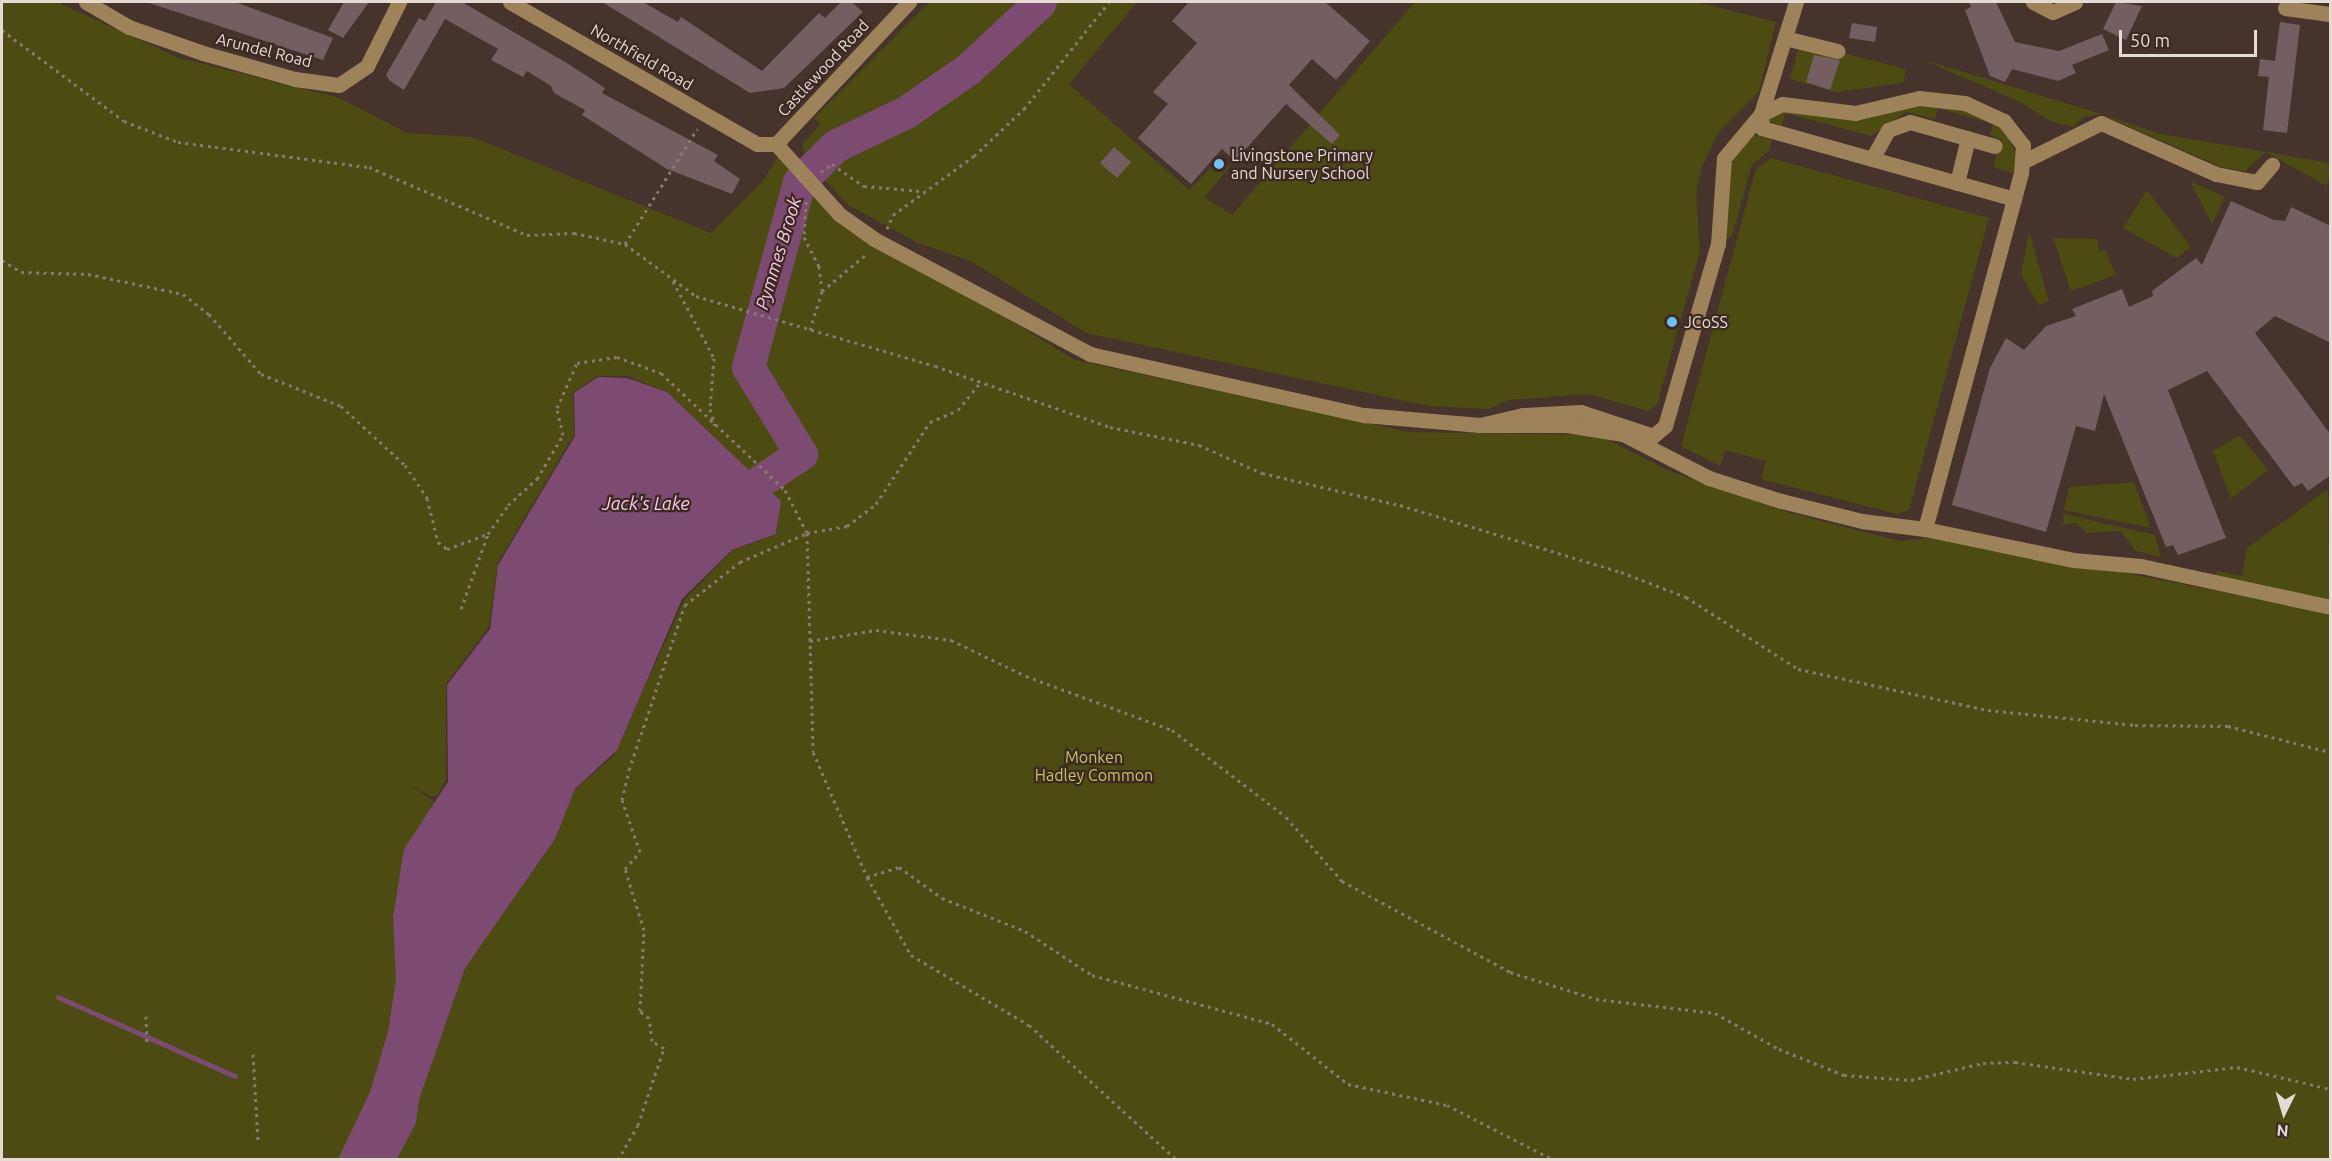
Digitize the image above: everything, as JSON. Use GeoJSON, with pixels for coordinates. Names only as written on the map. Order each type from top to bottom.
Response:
{"type":"FeatureCollection","features":[{"type":"Feature","properties":{"kind":"street","name":"Arundel Road"},"geometry":{"type":"LineString","coordinates":[[86,2],[129,27],[203,53],[295,79],[339,85],[367,66],[399,2]]}},
{"type":"Feature","properties":{"kind":"street","name":"Northfield Road"},"geometry":{"type":"LineString","coordinates":[[510,2],[757,144],[776,144]]}},
{"type":"Feature","properties":{"kind":"street","name":"Castlewood Road"},"geometry":{"type":"LineString","coordinates":[[776,144],[909,2]]}},
{"type":"Feature","properties":{"kind":"street"},"geometry":{"type":"LineString","coordinates":[[1796,2],[1761,114],[1762,128],[2014,199]]}},
{"type":"Feature","properties":{"kind":"street"},"geometry":{"type":"LineString","coordinates":[[2033,2],[2053,12],[2075,2]]}},
{"type":"Feature","properties":{"kind":"street"},"geometry":{"type":"LineString","coordinates":[[2285,8],[2331,14]]}},
{"type":"Feature","properties":{"kind":"street"},"geometry":{"type":"LineString","coordinates":[[1785,38],[1837,51]]}},
{"type":"Feature","properties":{"kind":"street"},"geometry":{"type":"LineString","coordinates":[[1480,425],[1523,415],[1581,412],[1653,436],[1665,426],[1718,244],[1724,158],[1761,114],[1782,104],[1855,113],[1919,98],[1965,104],[2004,121],[2023,146],[2022,162],[1925,529]]}},
{"type":"Feature","properties":{"kind":"street"},"geometry":{"type":"LineString","coordinates":[[1872,159],[1888,130],[1910,122],[1995,146]]}},
{"type":"Feature","properties":{"kind":"street"},"geometry":{"type":"LineString","coordinates":[[2022,162],[2101,123],[2216,174],[2257,182],[2272,165]]}},
{"type":"Feature","properties":{"kind":"street"},"geometry":{"type":"LineString","coordinates":[[1957,183],[1968,138]]}},
{"type":"Feature","properties":{"kind":"street"},"geometry":{"type":"LineString","coordinates":[[776,144],[802,178],[839,214],[881,241],[1090,354],[1364,415],[1480,425],[1567,425],[1623,434],[1709,478],[1781,501],[1862,521],[1925,529],[2073,560],[2141,566],[2331,607]]}},
{"type":"Feature","properties":{"kind":"path"},"geometry":{"type":"LineString","coordinates":[[810,330],[822,291],[881,241],[893,214],[974,156],[1024,109],[1109,2]]}},
{"type":"Feature","properties":{"kind":"path"},"geometry":{"type":"LineString","coordinates":[[2,30],[124,121],[178,142],[369,167],[527,235],[574,233],[625,244],[696,296],[810,330],[1110,427],[1199,444],[1262,473],[1400,505],[1621,572],[1686,597],[1798,669],[1988,710],[2135,725],[2228,726],[2331,752]]}},
{"type":"Feature","properties":{"kind":"path"},"geometry":{"type":"LineString","coordinates":[[625,244],[707,115]]}},
{"type":"Feature","properties":{"kind":"path"},"geometry":{"type":"LineString","coordinates":[[2,260],[21,272],[88,274],[183,294],[208,314],[261,374],[341,406],[405,465],[427,498],[438,542],[447,549],[488,534]]}},
{"type":"Feature","properties":{"kind":"path"},"geometry":{"type":"LineString","coordinates":[[672,279],[714,358],[716,380],[710,409],[717,428]]}},
{"type":"Feature","properties":{"kind":"path"},"geometry":{"type":"LineString","coordinates":[[461,609],[488,534],[508,505],[537,479],[563,435],[557,408],[577,363],[617,357],[661,373],[717,428],[766,470],[807,533],[813,752],[867,877],[911,955],[1029,1025],[1177,1160]]}},
{"type":"Feature","properties":{"kind":"path"},"geometry":{"type":"LineString","coordinates":[[618,1160],[638,1125],[664,1048],[652,1041],[649,1018],[640,1011],[644,930],[625,869],[640,852],[622,800],[629,770],[685,605],[740,562],[807,533],[848,526],[876,504],[930,422],[958,410],[979,384]]}},
{"type":"Feature","properties":{"kind":"path"},"geometry":{"type":"LineString","coordinates":[[810,641],[876,630],[951,640],[1026,676],[1172,730],[1286,817],[1342,881],[1509,972],[1596,999],[1715,1012],[1779,1049],[1844,1075],[1911,1080],[1983,1063],[2015,1062],[2133,1079],[2237,1067],[2331,1089]]}},
{"type":"Feature","properties":{"kind":"path"},"geometry":{"type":"LineString","coordinates":[[867,877],[899,867],[942,898],[1025,931],[1092,975],[1272,1024],[1348,1084],[1447,1105],[1554,1160]]}},
{"type":"Feature","properties":{"kind":"path"},"geometry":{"type":"LineString","coordinates":[[146,1016],[147,1043]]}},
{"type":"Feature","properties":{"kind":"path"},"geometry":{"type":"LineString","coordinates":[[253,1054],[258,1142]]}},
{"type":"Feature","properties":{"kind":"green space","name":"Monken Hadley Common"},"geometry":{"type":"Polygon","coordinates":[[[2,2],[57,2],[179,58],[340,98],[407,133],[472,137],[711,233],[763,181],[781,152],[839,214],[919,260],[947,269],[959,277],[953,285],[1075,360],[1409,432],[1599,435],[1669,471],[1790,513],[1900,541],[1941,537],[2330,613],[2330,1159],[2,1160],[2,2]],[[597,376],[573,393],[574,435],[498,562],[489,627],[446,684],[446,780],[437,796],[430,796],[406,783],[435,802],[455,832],[554,839],[575,790],[614,755],[684,600],[733,550],[777,534],[780,500],[667,392],[627,376],[597,376]]]}},
{"type":"Feature","properties":{"kind":"green space"},"geometry":{"type":"Polygon","coordinates":[[[929,2],[1137,2],[1069,84],[1189,190],[1219,159],[1230,167],[1204,197],[1232,215],[1415,2],[1697,2],[1776,22],[1759,92],[1718,133],[1702,167],[1696,193],[1700,251],[1657,404],[1648,411],[1589,394],[1509,400],[1488,409],[1429,406],[1086,333],[971,261],[918,243],[848,205],[805,158],[802,145],[820,125],[814,118],[929,2]]]}},
{"type":"Feature","properties":{"kind":"green space"},"geometry":{"type":"Polygon","coordinates":[[[1800,42],[1906,69],[1903,83],[1836,92],[1790,79],[1800,42]]]}},
{"type":"Feature","properties":{"kind":"green space"},"geometry":{"type":"Polygon","coordinates":[[[1923,60],[2101,114],[2084,117],[2073,127],[2050,121],[2020,102],[1923,60]]]}},
{"type":"Feature","properties":{"kind":"green space"},"geometry":{"type":"Polygon","coordinates":[[[1916,106],[1960,107],[1994,124],[2007,133],[2017,157],[2013,173],[1993,167],[2002,140],[1990,135],[1993,124],[1938,108],[1935,119],[1906,112],[1871,136],[1785,113],[1782,126],[1766,120],[1779,111],[1797,110],[1857,121],[1916,106]]]}},
{"type":"Feature","properties":{"kind":"green space"},"geometry":{"type":"Polygon","coordinates":[[[2101,114],[2161,134],[2266,152],[2245,171],[2221,167],[2101,114]]]}},
{"type":"Feature","properties":{"kind":"green space"},"geometry":{"type":"Polygon","coordinates":[[[1748,135],[1773,136],[1769,151],[1752,164],[1732,236],[1724,240],[1728,159],[1748,135]]]}},
{"type":"Feature","properties":{"kind":"green space"},"geometry":{"type":"Polygon","coordinates":[[[2266,152],[2330,163],[2330,177],[2326,186],[2266,152]]]}},
{"type":"Feature","properties":{"kind":"green space"},"geometry":{"type":"Polygon","coordinates":[[[1771,158],[1989,218],[1909,510],[1897,514],[1761,479],[1766,461],[1725,450],[1720,466],[1681,446],[1756,169],[1771,158]]]}},
{"type":"Feature","properties":{"kind":"green space"},"geometry":{"type":"Polygon","coordinates":[[[2190,181],[2225,197],[2212,224],[2190,181]]]}},
{"type":"Feature","properties":{"kind":"green space"},"geometry":{"type":"Polygon","coordinates":[[[2147,190],[2191,247],[2177,258],[2123,228],[2147,190]]]}},
{"type":"Feature","properties":{"kind":"green space"},"geometry":{"type":"Polygon","coordinates":[[[2029,232],[2049,301],[2038,305],[2021,274],[2029,232]]]}},
{"type":"Feature","properties":{"kind":"green space"},"geometry":{"type":"Polygon","coordinates":[[[2053,238],[2098,239],[2099,252],[2105,250],[2116,275],[2071,291],[2053,238]]]}},
{"type":"Feature","properties":{"kind":"green space"},"geometry":{"type":"Polygon","coordinates":[[[2240,435],[2268,470],[2231,499],[2213,451],[2240,435]]]}},
{"type":"Feature","properties":{"kind":"green space"},"geometry":{"type":"Polygon","coordinates":[[[2134,482],[2151,528],[2064,510],[2069,487],[2134,482]]]}},
{"type":"Feature","properties":{"kind":"green space"},"geometry":{"type":"Polygon","coordinates":[[[2328,489],[2330,601],[2215,576],[2217,571],[2242,576],[2247,548],[2328,489]]]}},
{"type":"Feature","properties":{"kind":"green space"},"geometry":{"type":"Polygon","coordinates":[[[2064,514],[2155,535],[2161,557],[2136,551],[2121,531],[2087,533],[2076,523],[2063,525],[2064,514]]]}},
{"type":"Feature","properties":{"kind":"water","name":"Jack's Lake"},"geometry":{"type":"Polygon","coordinates":[[[598,377],[627,378],[667,392],[781,501],[776,534],[732,550],[682,599],[617,750],[575,789],[555,839],[465,968],[419,1100],[416,1123],[397,1159],[338,1159],[370,1092],[388,1032],[396,979],[393,917],[404,849],[448,782],[447,685],[490,629],[498,565],[575,436],[574,393],[598,377]]]}},
{"type":"Feature","properties":{"kind":"building"},"geometry":{"type":"Polygon","coordinates":[[[146,2],[235,2],[333,38],[323,60],[146,2]]]}},
{"type":"Feature","properties":{"kind":"building"},"geometry":{"type":"Polygon","coordinates":[[[344,2],[369,2],[343,38],[328,30],[344,2]]]}},
{"type":"Feature","properties":{"kind":"building"},"geometry":{"type":"Polygon","coordinates":[[[436,2],[462,2],[570,65],[605,88],[602,93],[718,155],[714,161],[740,179],[732,194],[667,169],[582,115],[585,110],[554,93],[551,86],[527,71],[523,77],[491,60],[498,49],[445,19],[404,90],[390,81],[386,75],[419,18],[425,21],[436,2]]]}},
{"type":"Feature","properties":{"kind":"building"},"geometry":{"type":"Polygon","coordinates":[[[602,2],[643,2],[678,22],[681,17],[762,71],[819,13],[825,18],[841,2],[852,2],[863,12],[784,88],[750,93],[602,2]]]}},
{"type":"Feature","properties":{"kind":"building"},"geometry":{"type":"Polygon","coordinates":[[[1189,2],[1325,2],[1370,41],[1336,80],[1312,59],[1289,85],[1340,135],[1332,144],[1286,104],[1235,161],[1222,149],[1191,184],[1138,138],[1168,104],[1153,92],[1197,43],[1172,21],[1189,2]]]}},
{"type":"Feature","properties":{"kind":"building"},"geometry":{"type":"Polygon","coordinates":[[[1969,2],[1996,2],[2015,42],[2059,51],[2102,34],[2109,50],[2072,65],[2076,73],[2058,81],[2012,69],[2005,82],[1990,76],[1965,10],[1971,7],[1969,2]]]}},
{"type":"Feature","properties":{"kind":"building"},"geometry":{"type":"Polygon","coordinates":[[[2116,2],[2142,6],[2126,40],[2103,29],[2116,2]]]}},
{"type":"Feature","properties":{"kind":"building"},"geometry":{"type":"Polygon","coordinates":[[[2280,22],[2300,25],[2287,133],[2263,130],[2269,77],[2258,76],[2260,59],[2275,61],[2280,22]]]}},
{"type":"Feature","properties":{"kind":"building"},"geometry":{"type":"Polygon","coordinates":[[[1852,23],[1877,27],[1875,42],[1849,38],[1852,23]]]}},
{"type":"Feature","properties":{"kind":"building"},"geometry":{"type":"Polygon","coordinates":[[[1814,55],[1840,60],[1830,90],[1806,82],[1814,55]]]}},
{"type":"Feature","properties":{"kind":"building"},"geometry":{"type":"Polygon","coordinates":[[[1114,147],[1131,162],[1117,178],[1100,163],[1114,147]]]}},
{"type":"Feature","properties":{"kind":"building"},"geometry":{"type":"Polygon","coordinates":[[[2231,201],[2274,220],[2285,221],[2291,207],[2331,226],[2331,343],[2275,316],[2255,333],[2331,435],[2331,475],[2308,491],[2302,483],[2294,487],[2207,371],[2168,390],[2226,538],[2178,555],[2173,545],[2166,547],[2104,394],[2095,431],[2076,426],[2046,532],[1952,505],[1990,368],[2006,338],[2024,350],[2046,326],[2076,316],[2072,309],[2122,289],[2129,307],[2153,296],[2152,291],[2196,258],[2202,265],[2231,201]]]}},
{"type":"Feature","properties":{"kind":"waterway","name":"Pymmes Brook"},"geometry":{"type":"LineString","coordinates":[[760,481],[801,454],[748,367],[799,182],[835,146],[906,112],[968,69],[1040,2]]}},
{"type":"Feature","properties":{"kind":"waterway"},"geometry":{"type":"LineString","coordinates":[[58,997],[235,1076]]}},
{"type":"Feature","properties":{"kind":"place","name":"Livingstone Primary and Nursery School"},"geometry":{"type":"Point","coordinates":[1219,164]}},
{"type":"Feature","properties":{"kind":"place","name":"JCoSS"},"geometry":{"type":"Point","coordinates":[1672,322]}}]}
